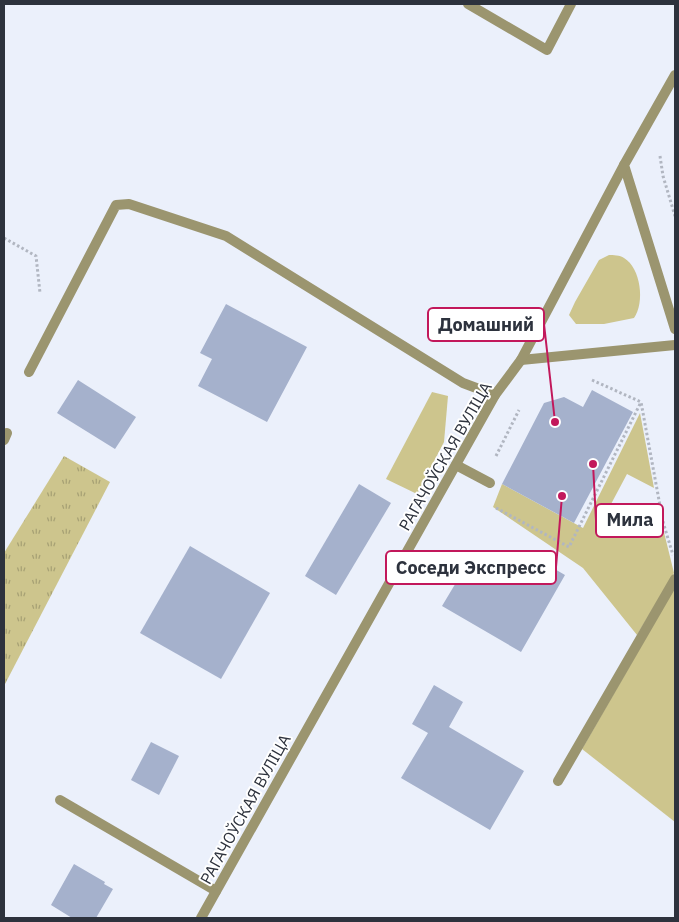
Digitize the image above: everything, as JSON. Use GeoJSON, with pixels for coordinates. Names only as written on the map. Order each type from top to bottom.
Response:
{"type":"FeatureCollection","features":[{"type":"Feature","properties":{"kind":"street"},"geometry":{"type":"LineString","coordinates":[[468,4],[547,50],[572,4]]}},
{"type":"Feature","properties":{"kind":"street","name":"РАГАЧОЎСКАЯ ВУЛІЦА"},"geometry":{"type":"LineString","coordinates":[[201,918],[456,465],[496,396],[520,360],[624,165],[675,75]]}},
{"type":"Feature","properties":{"kind":"street"},"geometry":{"type":"LineString","coordinates":[[624,165],[675,329]]}},
{"type":"Feature","properties":{"kind":"street"},"geometry":{"type":"LineString","coordinates":[[29,372],[116,205],[129,204],[226,236],[463,383],[496,396]]}},
{"type":"Feature","properties":{"kind":"street"},"geometry":{"type":"LineString","coordinates":[[520,360],[675,346]]}},
{"type":"Feature","properties":{"kind":"street"},"geometry":{"type":"LineString","coordinates":[[456,465],[487,482]]}},
{"type":"Feature","properties":{"kind":"street"},"geometry":{"type":"LineString","coordinates":[[558,781],[675,579]]}},
{"type":"Feature","properties":{"kind":"street"},"geometry":{"type":"LineString","coordinates":[[60,800],[216,891]]}},
{"type":"Feature","properties":{"kind":"path"},"geometry":{"type":"LineString","coordinates":[[664,150],[660,157],[663,176],[675,216]]}},
{"type":"Feature","properties":{"kind":"path"},"geometry":{"type":"LineString","coordinates":[[4,238],[36,256],[41,298]]}},
{"type":"Feature","properties":{"kind":"path"},"geometry":{"type":"LineString","coordinates":[[585,377],[641,402]]}},
{"type":"Feature","properties":{"kind":"path"},"geometry":{"type":"LineString","coordinates":[[522,404],[487,482],[475,497],[569,547],[641,402]]}},
{"type":"Feature","properties":{"kind":"path"},"geometry":{"type":"LineString","coordinates":[[641,402],[664,522],[675,564]]}},
{"type":"Feature","properties":{"kind":"green space"},"geometry":{"type":"Polygon","coordinates":[[[609,255],[622,257],[630,263],[638,277],[640,295],[637,312],[634,318],[604,324],[576,324],[569,315],[575,302],[599,260],[609,255]]]}},
{"type":"Feature","properties":{"kind":"green space"},"geometry":{"type":"Polygon","coordinates":[[[432,392],[448,396],[444,442],[417,494],[386,479],[432,392]]]}},
{"type":"Feature","properties":{"kind":"green space"},"geometry":{"type":"Polygon","coordinates":[[[640,413],[654,488],[627,474],[610,506],[650,528],[659,512],[674,573],[637,635],[583,568],[493,507],[502,484],[583,528],[640,413]]]}},
{"type":"Feature","properties":{"kind":"green space"},"geometry":{"type":"Polygon","coordinates":[[[64,456],[110,482],[4,686],[4,553],[64,456]]]}},
{"type":"Feature","properties":{"kind":"green space"},"geometry":{"type":"Polygon","coordinates":[[[675,587],[675,822],[582,749],[675,587]]]}},
{"type":"Feature","properties":{"kind":"building"},"geometry":{"type":"Polygon","coordinates":[[[226,304],[307,347],[267,422],[198,386],[212,359],[200,353],[226,304]]]}},
{"type":"Feature","properties":{"kind":"building"},"geometry":{"type":"Polygon","coordinates":[[[78,380],[136,417],[115,449],[57,413],[78,380]]]}},
{"type":"Feature","properties":{"kind":"building"},"geometry":{"type":"Polygon","coordinates":[[[592,390],[633,412],[574,523],[502,484],[544,403],[564,397],[583,407],[592,390]]]}},
{"type":"Feature","properties":{"kind":"building"},"geometry":{"type":"Polygon","coordinates":[[[359,484],[391,503],[336,595],[305,576],[359,484]]]}},
{"type":"Feature","properties":{"kind":"building"},"geometry":{"type":"Polygon","coordinates":[[[190,546],[270,593],[221,679],[140,633],[190,546]]]}},
{"type":"Feature","properties":{"kind":"building"},"geometry":{"type":"Polygon","coordinates":[[[475,551],[526,581],[539,560],[565,575],[521,652],[442,606],[475,551]]]}},
{"type":"Feature","properties":{"kind":"building"},"geometry":{"type":"Polygon","coordinates":[[[434,685],[463,702],[449,727],[524,771],[490,830],[401,778],[428,733],[412,724],[434,685]]]}},
{"type":"Feature","properties":{"kind":"building"},"geometry":{"type":"Polygon","coordinates":[[[151,742],[179,756],[159,795],[131,780],[151,742]]]}},
{"type":"Feature","properties":{"kind":"building"},"geometry":{"type":"Polygon","coordinates":[[[74,864],[105,882],[104,884],[113,889],[96,918],[72,918],[51,905],[74,864]]]}},
{"type":"Feature","properties":{"kind":"place","name":"Домашний"},"geometry":{"type":"Point","coordinates":[555,422]}},
{"type":"Feature","properties":{"kind":"place","name":"Мила"},"geometry":{"type":"Point","coordinates":[593,464]}},
{"type":"Feature","properties":{"kind":"place","name":"Соседи Экспресс"},"geometry":{"type":"Point","coordinates":[562,496]}}]}
